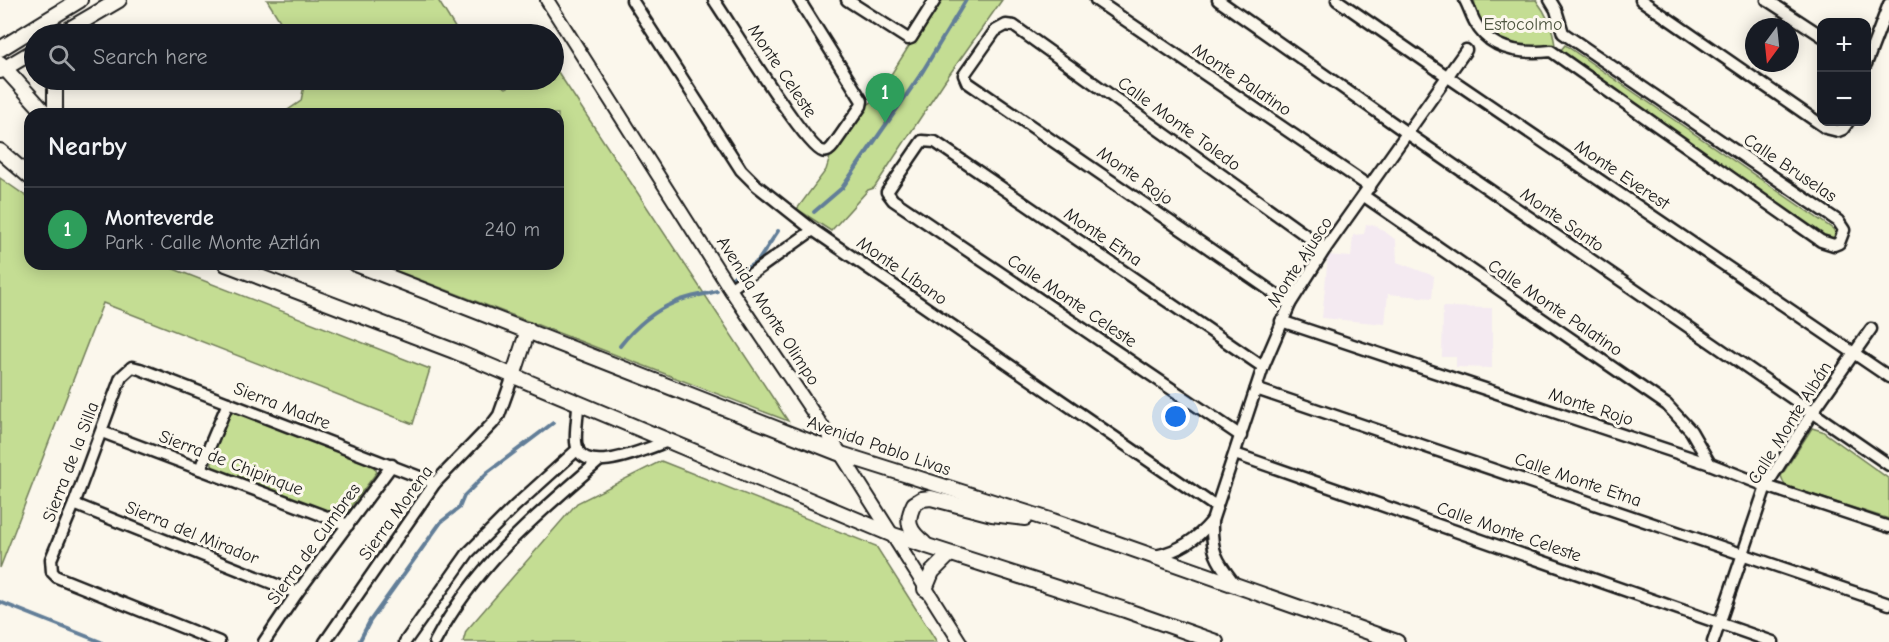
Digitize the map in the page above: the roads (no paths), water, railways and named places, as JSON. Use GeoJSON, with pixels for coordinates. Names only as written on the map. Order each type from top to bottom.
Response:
{"type":"FeatureCollection","features":[{"type":"Feature","properties":{"kind":"main road"},"geometry":{"type":"LineString","coordinates":[[41,24],[80,0]]}},
{"type":"Feature","properties":{"kind":"main road"},"geometry":{"type":"LineString","coordinates":[[83,24],[108,0]]}},
{"type":"Feature","properties":{"kind":"main road"},"geometry":{"type":"LineString","coordinates":[[78,24],[119,0]]}},
{"type":"Feature","properties":{"kind":"main road"},"geometry":{"type":"LineString","coordinates":[[0,49],[24,34]]}},
{"type":"Feature","properties":{"kind":"main road"},"geometry":{"type":"LineString","coordinates":[[24,56],[1,68],[40,108]]}},
{"type":"Feature","properties":{"kind":"main road"},"geometry":{"type":"LineString","coordinates":[[55,90],[55,108]]}},
{"type":"Feature","properties":{"kind":"main road"},"geometry":{"type":"LineString","coordinates":[[0,151],[24,172]]}},
{"type":"Feature","properties":{"kind":"main road"},"geometry":{"type":"LineString","coordinates":[[0,162],[24,182]]}},
{"type":"Feature","properties":{"kind":"main road"},"geometry":{"type":"LineString","coordinates":[[242,270],[454,351],[893,535],[1216,642]]}},
{"type":"Feature","properties":{"kind":"main road","name":"Avenida Pablo Livas"},"geometry":{"type":"LineString","coordinates":[[372,270],[841,454],[1053,521],[1396,642]]}},
{"type":"Feature","properties":{"kind":"main road"},"geometry":{"type":"LineString","coordinates":[[513,376],[528,330]]}},
{"type":"Feature","properties":{"kind":"main road"},"geometry":{"type":"LineString","coordinates":[[931,548],[912,532],[908,521],[914,504],[926,498],[999,515],[1053,521]]}},
{"type":"Feature","properties":{"kind":"main road"},"geometry":{"type":"LineString","coordinates":[[925,589],[932,572],[950,554]]}},
{"type":"Feature","properties":{"kind":"street","name":"Avenida Monte Olimpo"},"geometry":{"type":"LineString","coordinates":[[547,0],[562,24]]}},
{"type":"Feature","properties":{"kind":"street","name":"Monte Líbano"},"geometry":{"type":"LineString","coordinates":[[632,0],[741,170],[756,185],[813,230],[1216,507]]}},
{"type":"Feature","properties":{"kind":"street","name":"Monte Celeste"},"geometry":{"type":"LineString","coordinates":[[714,0],[792,119],[816,148],[828,151],[861,106],[860,96],[799,0]]}},
{"type":"Feature","properties":{"kind":"street"},"geometry":{"type":"LineString","coordinates":[[847,0],[906,38],[911,38],[935,0]]}},
{"type":"Feature","properties":{"kind":"street","name":"Monte Palatino"},"geometry":{"type":"LineString","coordinates":[[1096,0],[1367,191]]}},
{"type":"Feature","properties":{"kind":"street","name":"Monte Santo"},"geometry":{"type":"LineString","coordinates":[[1218,0],[1889,465]]}},
{"type":"Feature","properties":{"kind":"street","name":"Monte Everest"},"geometry":{"type":"LineString","coordinates":[[1337,0],[1889,377]]}},
{"type":"Feature","properties":{"kind":"street"},"geometry":{"type":"LineString","coordinates":[[1466,0],[1475,23],[1492,41],[1525,53],[1551,51],[1563,33],[1556,10],[1550,0]]}},
{"type":"Feature","properties":{"kind":"street"},"geometry":{"type":"LineString","coordinates":[[1641,0],[1817,122]]}},
{"type":"Feature","properties":{"kind":"street"},"geometry":{"type":"LineString","coordinates":[[1767,0],[1817,33]]}},
{"type":"Feature","properties":{"kind":"street"},"geometry":{"type":"LineString","coordinates":[[1871,51],[1889,4]]}},
{"type":"Feature","properties":{"kind":"street","name":"Calle Monte Toledo"},"geometry":{"type":"LineString","coordinates":[[964,75],[995,31],[1006,25],[1014,26],[1325,249]]}},
{"type":"Feature","properties":{"kind":"street","name":"Avenida Monte Olimpo"},"geometry":{"type":"LineString","coordinates":[[564,27],[730,289],[841,454],[960,642]]}},
{"type":"Feature","properties":{"kind":"street","name":"Calle Bruselas"},"geometry":{"type":"LineString","coordinates":[[1551,51],[1821,241],[1834,245],[1839,243],[1844,230],[1838,221],[1563,33]]}},
{"type":"Feature","properties":{"kind":"street","name":"Monte Ajusco"},"geometry":{"type":"LineString","coordinates":[[1234,584],[1215,557],[1211,539],[1212,521],[1263,367],[1281,321],[1325,249],[1467,50]]}},
{"type":"Feature","properties":{"kind":"street","name":"Monte Rojo"},"geometry":{"type":"LineString","coordinates":[[964,75],[967,82],[1290,304]]}},
{"type":"Feature","properties":{"kind":"street"},"geometry":{"type":"LineString","coordinates":[[1823,126],[1838,131],[1845,126]]}},
{"type":"Feature","properties":{"kind":"street","name":"Monte Etna"},"geometry":{"type":"LineString","coordinates":[[887,192],[922,141],[935,142],[1263,367]]}},
{"type":"Feature","properties":{"kind":"street","name":"Calle Monte Palatino"},"geometry":{"type":"LineString","coordinates":[[1367,191],[1667,405],[1691,431],[1710,464]]}},
{"type":"Feature","properties":{"kind":"street","name":"Calle Monte Celeste"},"geometry":{"type":"LineString","coordinates":[[887,192],[893,200],[1241,436]]}},
{"type":"Feature","properties":{"kind":"street"},"geometry":{"type":"LineString","coordinates":[[730,289],[813,230]]}},
{"type":"Feature","properties":{"kind":"street","name":"Monte Rojo"},"geometry":{"type":"LineString","coordinates":[[1281,321],[1710,464],[1766,486],[1889,527]]}},
{"type":"Feature","properties":{"kind":"street","name":"Calle Monte Albán"},"geometry":{"type":"LineString","coordinates":[[1713,642],[1766,486],[1812,413],[1871,329]]}},
{"type":"Feature","properties":{"kind":"street","name":"Sierra Madre"},"geometry":{"type":"LineString","coordinates":[[121,377],[126,370],[132,367],[435,483]]}},
{"type":"Feature","properties":{"kind":"street","name":"Sierra Morena"},"geometry":{"type":"LineString","coordinates":[[325,642],[435,483],[494,423],[513,376]]}},
{"type":"Feature","properties":{"kind":"street","name":"Sierra de la Silla"},"geometry":{"type":"LineString","coordinates":[[121,377],[102,432],[51,559],[52,572],[57,577],[219,642]]}},
{"type":"Feature","properties":{"kind":"street","name":"Calle Monte Etna"},"geometry":{"type":"LineString","coordinates":[[1256,389],[1889,604]]}},
{"type":"Feature","properties":{"kind":"street"},"geometry":{"type":"LineString","coordinates":[[200,469],[228,403]]}},
{"type":"Feature","properties":{"kind":"street"},"geometry":{"type":"LineString","coordinates":[[579,404],[576,443],[580,453],[592,460],[607,461],[668,441]]}},
{"type":"Feature","properties":{"kind":"street","name":"Sierra de Chipinque"},"geometry":{"type":"LineString","coordinates":[[102,432],[348,525]]}},
{"type":"Feature","properties":{"kind":"street"},"geometry":{"type":"LineString","coordinates":[[405,642],[468,553],[515,506],[578,449]]}},
{"type":"Feature","properties":{"kind":"street","name":"Calle Monte Celeste"},"geometry":{"type":"LineString","coordinates":[[1234,454],[1773,642]]}},
{"type":"Feature","properties":{"kind":"street"},"geometry":{"type":"LineString","coordinates":[[435,642],[449,616],[476,579],[528,522],[598,461]]}},
{"type":"Feature","properties":{"kind":"street","name":"Sierra de Cumbres"},"geometry":{"type":"LineString","coordinates":[[264,642],[297,593],[392,465]]}},
{"type":"Feature","properties":{"kind":"street","name":"Sierra del Mirador"},"geometry":{"type":"LineString","coordinates":[[74,504],[297,593]]}},
{"type":"Feature","properties":{"kind":"street","name":"Monte Ajusco"},"geometry":{"type":"LineString","coordinates":[[1152,557],[1167,554],[1188,544],[1199,536],[1212,521]]}},
{"type":"Feature","properties":{"kind":"waterway"},"geometry":{"type":"LineString","coordinates":[[814,212],[842,188],[921,74],[966,0]]}},
{"type":"Feature","properties":{"kind":"waterway"},"geometry":{"type":"LineString","coordinates":[[732,278],[758,261],[778,231]]}},
{"type":"Feature","properties":{"kind":"waterway"},"geometry":{"type":"LineString","coordinates":[[620,346],[638,326],[660,310],[686,298],[717,291]]}},
{"type":"Feature","properties":{"kind":"waterway"},"geometry":{"type":"LineString","coordinates":[[359,642],[370,621],[441,522],[459,508],[464,496],[488,472],[553,423]]}},
{"type":"Feature","properties":{"kind":"waterway"},"geometry":{"type":"LineString","coordinates":[[0,602],[101,642]]}},
{"type":"Feature","properties":{"kind":"place","name":"Monteverde"},"geometry":{"type":"Point","coordinates":[885,123]}},
{"type":"Feature","properties":{"kind":"park label","name":"Estocolmo"},"geometry":{"type":"Point","coordinates":[1523,24]}}]}
